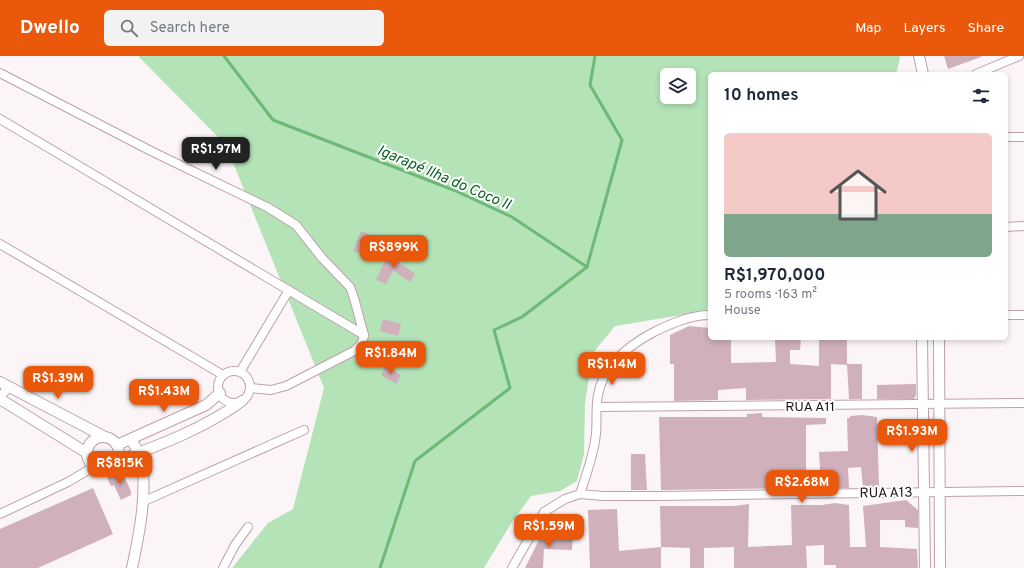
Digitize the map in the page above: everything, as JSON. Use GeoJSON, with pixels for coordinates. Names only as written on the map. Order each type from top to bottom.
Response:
{"type":"FeatureCollection","features":[{"type":"Feature","properties":{"kind":"street"},"geometry":{"type":"LineString","coordinates":[[920,56],[923,72]]}},
{"type":"Feature","properties":{"kind":"street"},"geometry":{"type":"LineString","coordinates":[[981,72],[1019,56]]}},
{"type":"Feature","properties":{"kind":"street"},"geometry":{"type":"LineString","coordinates":[[0,73],[153,152],[267,207],[296,224],[322,258],[350,288],[364,335],[362,343],[354,351],[286,386],[271,390],[250,388]]}},
{"type":"Feature","properties":{"kind":"street"},"geometry":{"type":"LineString","coordinates":[[0,120],[364,335]]}},
{"type":"Feature","properties":{"kind":"street"},"geometry":{"type":"LineString","coordinates":[[1008,137],[1024,136]]}},
{"type":"Feature","properties":{"kind":"street"},"geometry":{"type":"LineString","coordinates":[[1008,227],[1024,226]]}},
{"type":"Feature","properties":{"kind":"street"},"geometry":{"type":"LineString","coordinates":[[0,244],[223,376]]}},
{"type":"Feature","properties":{"kind":"street"},"geometry":{"type":"LineString","coordinates":[[240,372],[288,290]]}},
{"type":"Feature","properties":{"kind":"street"},"geometry":{"type":"LineString","coordinates":[[512,568],[544,512],[553,505],[580,494],[596,439],[597,407],[600,388],[606,374],[628,348],[639,340],[672,324],[701,315],[708,315]]}},
{"type":"Feature","properties":{"kind":"street"},"geometry":{"type":"LineString","coordinates":[[1008,316],[1024,315]]}},
{"type":"Feature","properties":{"kind":"street"},"geometry":{"type":"LineString","coordinates":[[922,340],[925,568]]}},
{"type":"Feature","properties":{"kind":"street"},"geometry":{"type":"LineString","coordinates":[[940,340],[940,568]]}},
{"type":"Feature","properties":{"kind":"street"},"geometry":{"type":"LineString","coordinates":[[105,437],[95,439],[91,443],[88,453],[91,462],[95,466],[107,468],[117,461],[139,453],[217,417],[242,401],[246,398],[250,388],[248,378],[240,372],[231,371],[223,376],[219,383],[220,393],[222,397],[231,402],[242,401]]}},
{"type":"Feature","properties":{"kind":"street"},"geometry":{"type":"LineString","coordinates":[[88,453],[0,398],[4,384],[105,437],[110,438],[117,445],[119,454],[117,461]]}},
{"type":"Feature","properties":{"kind":"street"},"geometry":{"type":"LineString","coordinates":[[117,445],[206,405],[220,393]]}},
{"type":"Feature","properties":{"kind":"street","name":"RUA A11"},"geometry":{"type":"LineString","coordinates":[[597,407],[940,405],[1024,403]]}},
{"type":"Feature","properties":{"kind":"street"},"geometry":{"type":"LineString","coordinates":[[142,502],[304,430]]}},
{"type":"Feature","properties":{"kind":"street"},"geometry":{"type":"LineString","coordinates":[[131,440],[139,453],[143,478],[142,502],[132,568]]}},
{"type":"Feature","properties":{"kind":"street"},"geometry":{"type":"LineString","coordinates":[[0,514],[68,482],[95,466]]}},
{"type":"Feature","properties":{"kind":"street","name":"RUA A13"},"geometry":{"type":"LineString","coordinates":[[580,494],[643,496],[1024,491]]}},
{"type":"Feature","properties":{"kind":"street"},"geometry":{"type":"LineString","coordinates":[[224,568],[235,545],[248,527]]}},
{"type":"Feature","properties":{"kind":"green space"},"geometry":{"type":"Polygon","coordinates":[[[138,56],[899,56],[900,58],[896,72],[708,72],[708,308],[706,311],[615,326],[593,353],[585,403],[584,454],[577,481],[560,491],[531,496],[512,522],[484,568],[232,568],[268,523],[293,509],[324,388],[226,145],[138,56]]]}},
{"type":"Feature","properties":{"kind":"building"},"geometry":{"type":"Polygon","coordinates":[[[944,56],[981,56],[981,57],[948,69],[944,56]]]}},
{"type":"Feature","properties":{"kind":"building"},"geometry":{"type":"Polygon","coordinates":[[[361,231],[376,237],[368,257],[353,251],[361,231]]]}},
{"type":"Feature","properties":{"kind":"building"},"geometry":{"type":"Polygon","coordinates":[[[390,250],[400,254],[397,261],[415,274],[410,282],[393,270],[386,284],[376,280],[390,250]]]}},
{"type":"Feature","properties":{"kind":"building"},"geometry":{"type":"Polygon","coordinates":[[[383,319],[401,324],[398,336],[380,331],[383,319]]]}},
{"type":"Feature","properties":{"kind":"building"},"geometry":{"type":"Polygon","coordinates":[[[689,326],[708,328],[708,340],[731,340],[731,363],[776,362],[775,340],[801,340],[800,350],[790,350],[790,364],[819,366],[819,340],[847,340],[847,365],[831,364],[831,399],[746,400],[746,388],[718,390],[718,400],[674,401],[674,364],[670,364],[670,335],[689,326]]]}},
{"type":"Feature","properties":{"kind":"building"},"geometry":{"type":"Polygon","coordinates":[[[847,364],[862,364],[862,399],[849,399],[847,364]]]}},
{"type":"Feature","properties":{"kind":"building"},"geometry":{"type":"Polygon","coordinates":[[[386,365],[401,375],[396,384],[381,375],[386,365]]]}},
{"type":"Feature","properties":{"kind":"building"},"geometry":{"type":"Polygon","coordinates":[[[916,384],[916,395],[914,399],[877,399],[877,385],[916,384]]]}},
{"type":"Feature","properties":{"kind":"building"},"geometry":{"type":"Polygon","coordinates":[[[762,413],[762,417],[826,418],[826,424],[806,425],[806,488],[661,490],[659,417],[747,417],[747,414],[762,413]]]}},
{"type":"Feature","properties":{"kind":"building"},"geometry":{"type":"Polygon","coordinates":[[[862,415],[877,417],[879,487],[863,488],[861,467],[848,468],[849,488],[821,488],[819,452],[848,451],[847,418],[850,418],[850,416],[862,415]]]}},
{"type":"Feature","properties":{"kind":"building"},"geometry":{"type":"Polygon","coordinates":[[[631,454],[645,454],[647,490],[631,490],[631,454]]]}},
{"type":"Feature","properties":{"kind":"building"},"geometry":{"type":"Polygon","coordinates":[[[122,472],[131,491],[131,495],[121,500],[114,485],[111,486],[107,478],[122,472]]]}},
{"type":"Feature","properties":{"kind":"building"},"geometry":{"type":"Polygon","coordinates":[[[93,488],[113,534],[38,568],[0,568],[0,529],[93,488]]]}},
{"type":"Feature","properties":{"kind":"building"},"geometry":{"type":"Polygon","coordinates":[[[906,500],[918,510],[918,528],[905,527],[905,520],[880,520],[880,547],[917,549],[918,568],[836,568],[836,565],[824,565],[824,545],[806,546],[807,568],[734,568],[734,547],[704,548],[704,568],[690,568],[690,548],[661,547],[660,506],[734,506],[749,504],[748,547],[792,545],[791,505],[822,505],[835,503],[849,505],[850,547],[866,547],[863,506],[906,500]]]}},
{"type":"Feature","properties":{"kind":"building"},"geometry":{"type":"Polygon","coordinates":[[[617,509],[619,551],[661,547],[661,568],[590,568],[588,510],[617,509]]]}},
{"type":"Feature","properties":{"kind":"building"},"geometry":{"type":"Polygon","coordinates":[[[545,528],[545,534],[573,535],[572,550],[544,549],[543,568],[525,568],[545,528]]]}},
{"type":"Feature","properties":{"kind":"waterway","name":"Igarapé Ilha do Coco II"},"geometry":{"type":"LineString","coordinates":[[224,56],[273,120],[456,191],[512,217],[587,267],[522,317],[494,330],[510,388],[415,461],[380,568]]}},
{"type":"Feature","properties":{"kind":"waterway"},"geometry":{"type":"LineString","coordinates":[[587,267],[622,140],[590,85],[595,56]]}}]}
